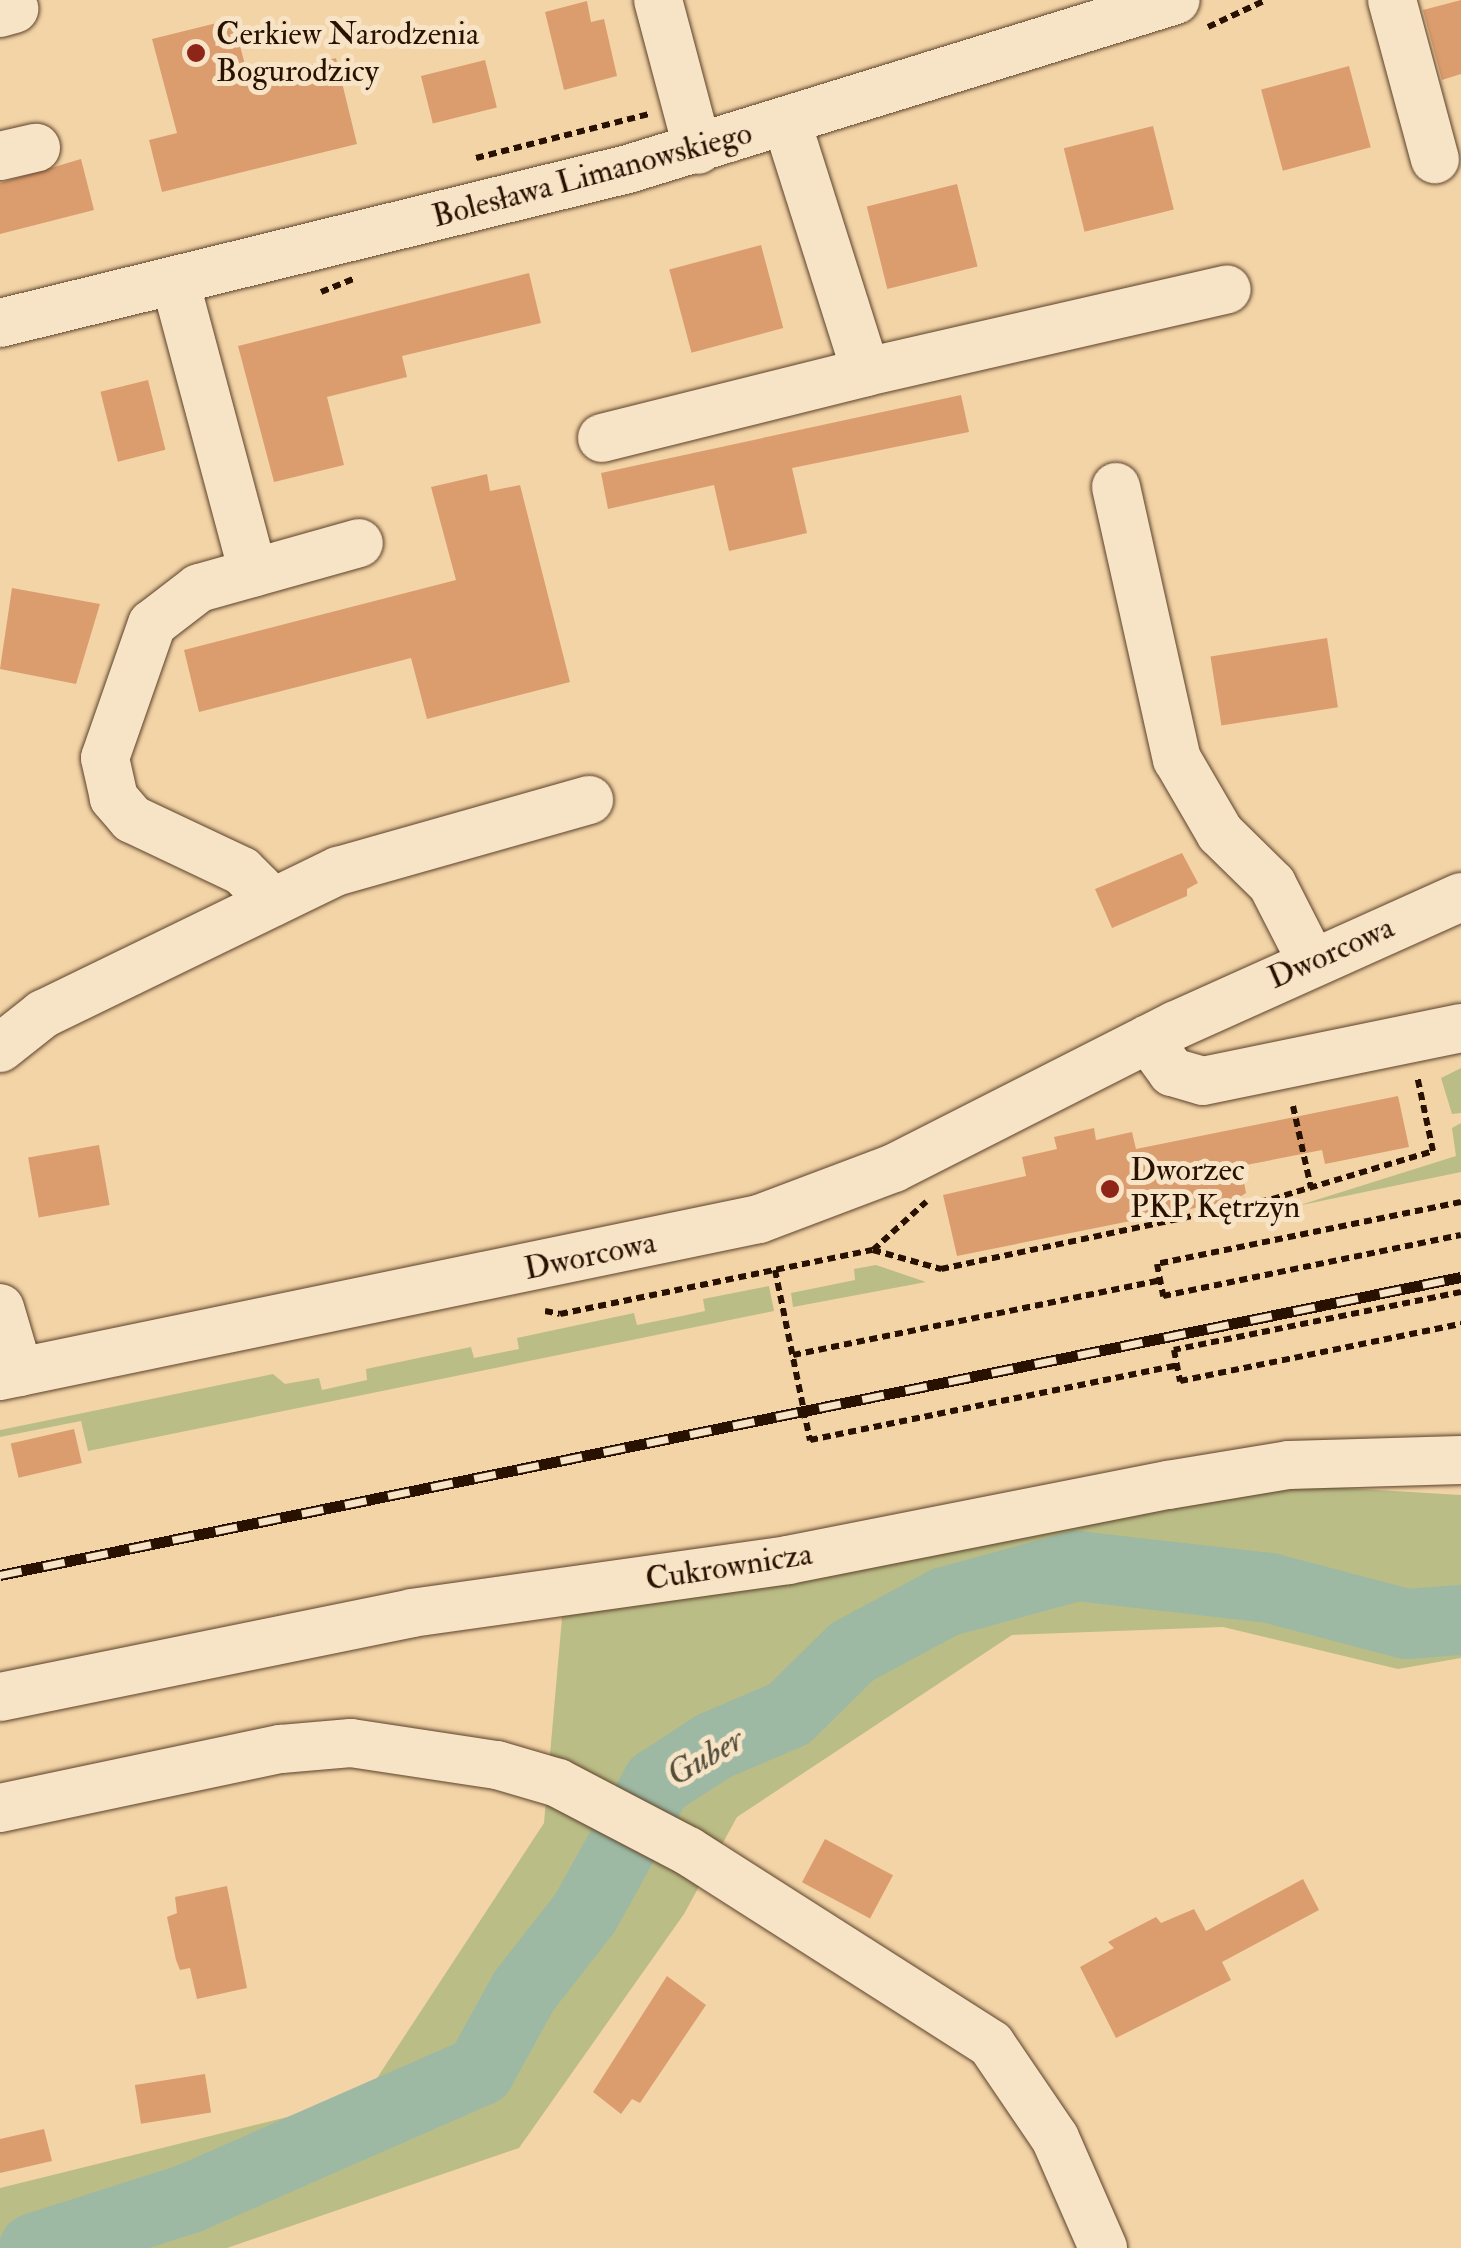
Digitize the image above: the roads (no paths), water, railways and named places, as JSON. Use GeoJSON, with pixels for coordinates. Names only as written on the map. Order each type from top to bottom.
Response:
{"type":"FeatureCollection","features":[{"type":"Feature","properties":{"kind":"street"},"geometry":{"type":"LineString","coordinates":[[658,0],[698,150]]}},
{"type":"Feature","properties":{"kind":"street","name":"Bolesława Limanowskiego"},"geometry":{"type":"LineString","coordinates":[[0,324],[698,150],[1176,0]]}},
{"type":"Feature","properties":{"kind":"street"},"geometry":{"type":"LineString","coordinates":[[1392,0],[1435,159]]}},
{"type":"Feature","properties":{"kind":"street"},"geometry":{"type":"LineString","coordinates":[[787,123],[866,372]]}},
{"type":"Feature","properties":{"kind":"street"},"geometry":{"type":"LineString","coordinates":[[174,281],[254,573]]}},
{"type":"Feature","properties":{"kind":"street"},"geometry":{"type":"LineString","coordinates":[[602,438],[1226,289]]}},
{"type":"Feature","properties":{"kind":"street"},"geometry":{"type":"LineString","coordinates":[[1116,486],[1177,758],[1220,833],[1272,884],[1312,962]]}},
{"type":"Feature","properties":{"kind":"street"},"geometry":{"type":"LineString","coordinates":[[273,902],[242,870],[132,820],[114,798],[105,758],[152,624],[198,588],[360,543]]}},
{"type":"Feature","properties":{"kind":"street"},"geometry":{"type":"LineString","coordinates":[[0,1048],[43,1014],[338,870],[590,800]]}},
{"type":"Feature","properties":{"kind":"street","name":"Dworcowa"},"geometry":{"type":"LineString","coordinates":[[10,1374],[759,1219],[894,1168],[1148,1039],[1461,897]]}},
{"type":"Feature","properties":{"kind":"street"},"geometry":{"type":"LineString","coordinates":[[1148,1039],[1172,1072],[1204,1081],[1461,1028]]}},
{"type":"Feature","properties":{"kind":"street"},"geometry":{"type":"LineString","coordinates":[[0,1308],[10,1374]]}},
{"type":"Feature","properties":{"kind":"street","name":"Cukrownicza"},"geometry":{"type":"LineString","coordinates":[[0,1697],[412,1613],[788,1560],[1289,1465],[1461,1460]]}},
{"type":"Feature","properties":{"kind":"street"},"geometry":{"type":"LineString","coordinates":[[0,1808],[282,1748],[351,1742],[497,1765],[558,1783],[688,1851],[991,2044],[1054,2138],[1103,2248]]}},
{"type":"Feature","properties":{"kind":"waterway","name":"Guber"},"geometry":{"type":"LineString","coordinates":[[34,2248],[188,2199],[480,2071],[524,1991],[585,1913],[657,1783],[714,1746],[789,1714],[852,1652],[945,1602],[1077,1566],[1270,1588],[1406,1624],[1461,1620]]}},
{"type":"Feature","properties":{"kind":"railway"},"geometry":{"type":"LineString","coordinates":[[0,1575],[1461,1277]]}},
{"type":"Feature","properties":{"kind":"place","name":"Cerkiew Narodzenia Bogurodzicy"},"geometry":{"type":"Point","coordinates":[196,53]}},
{"type":"Feature","properties":{"kind":"place","name":"Dworzec PKP Kętrzyn"},"geometry":{"type":"Point","coordinates":[1110,1189]}}]}
